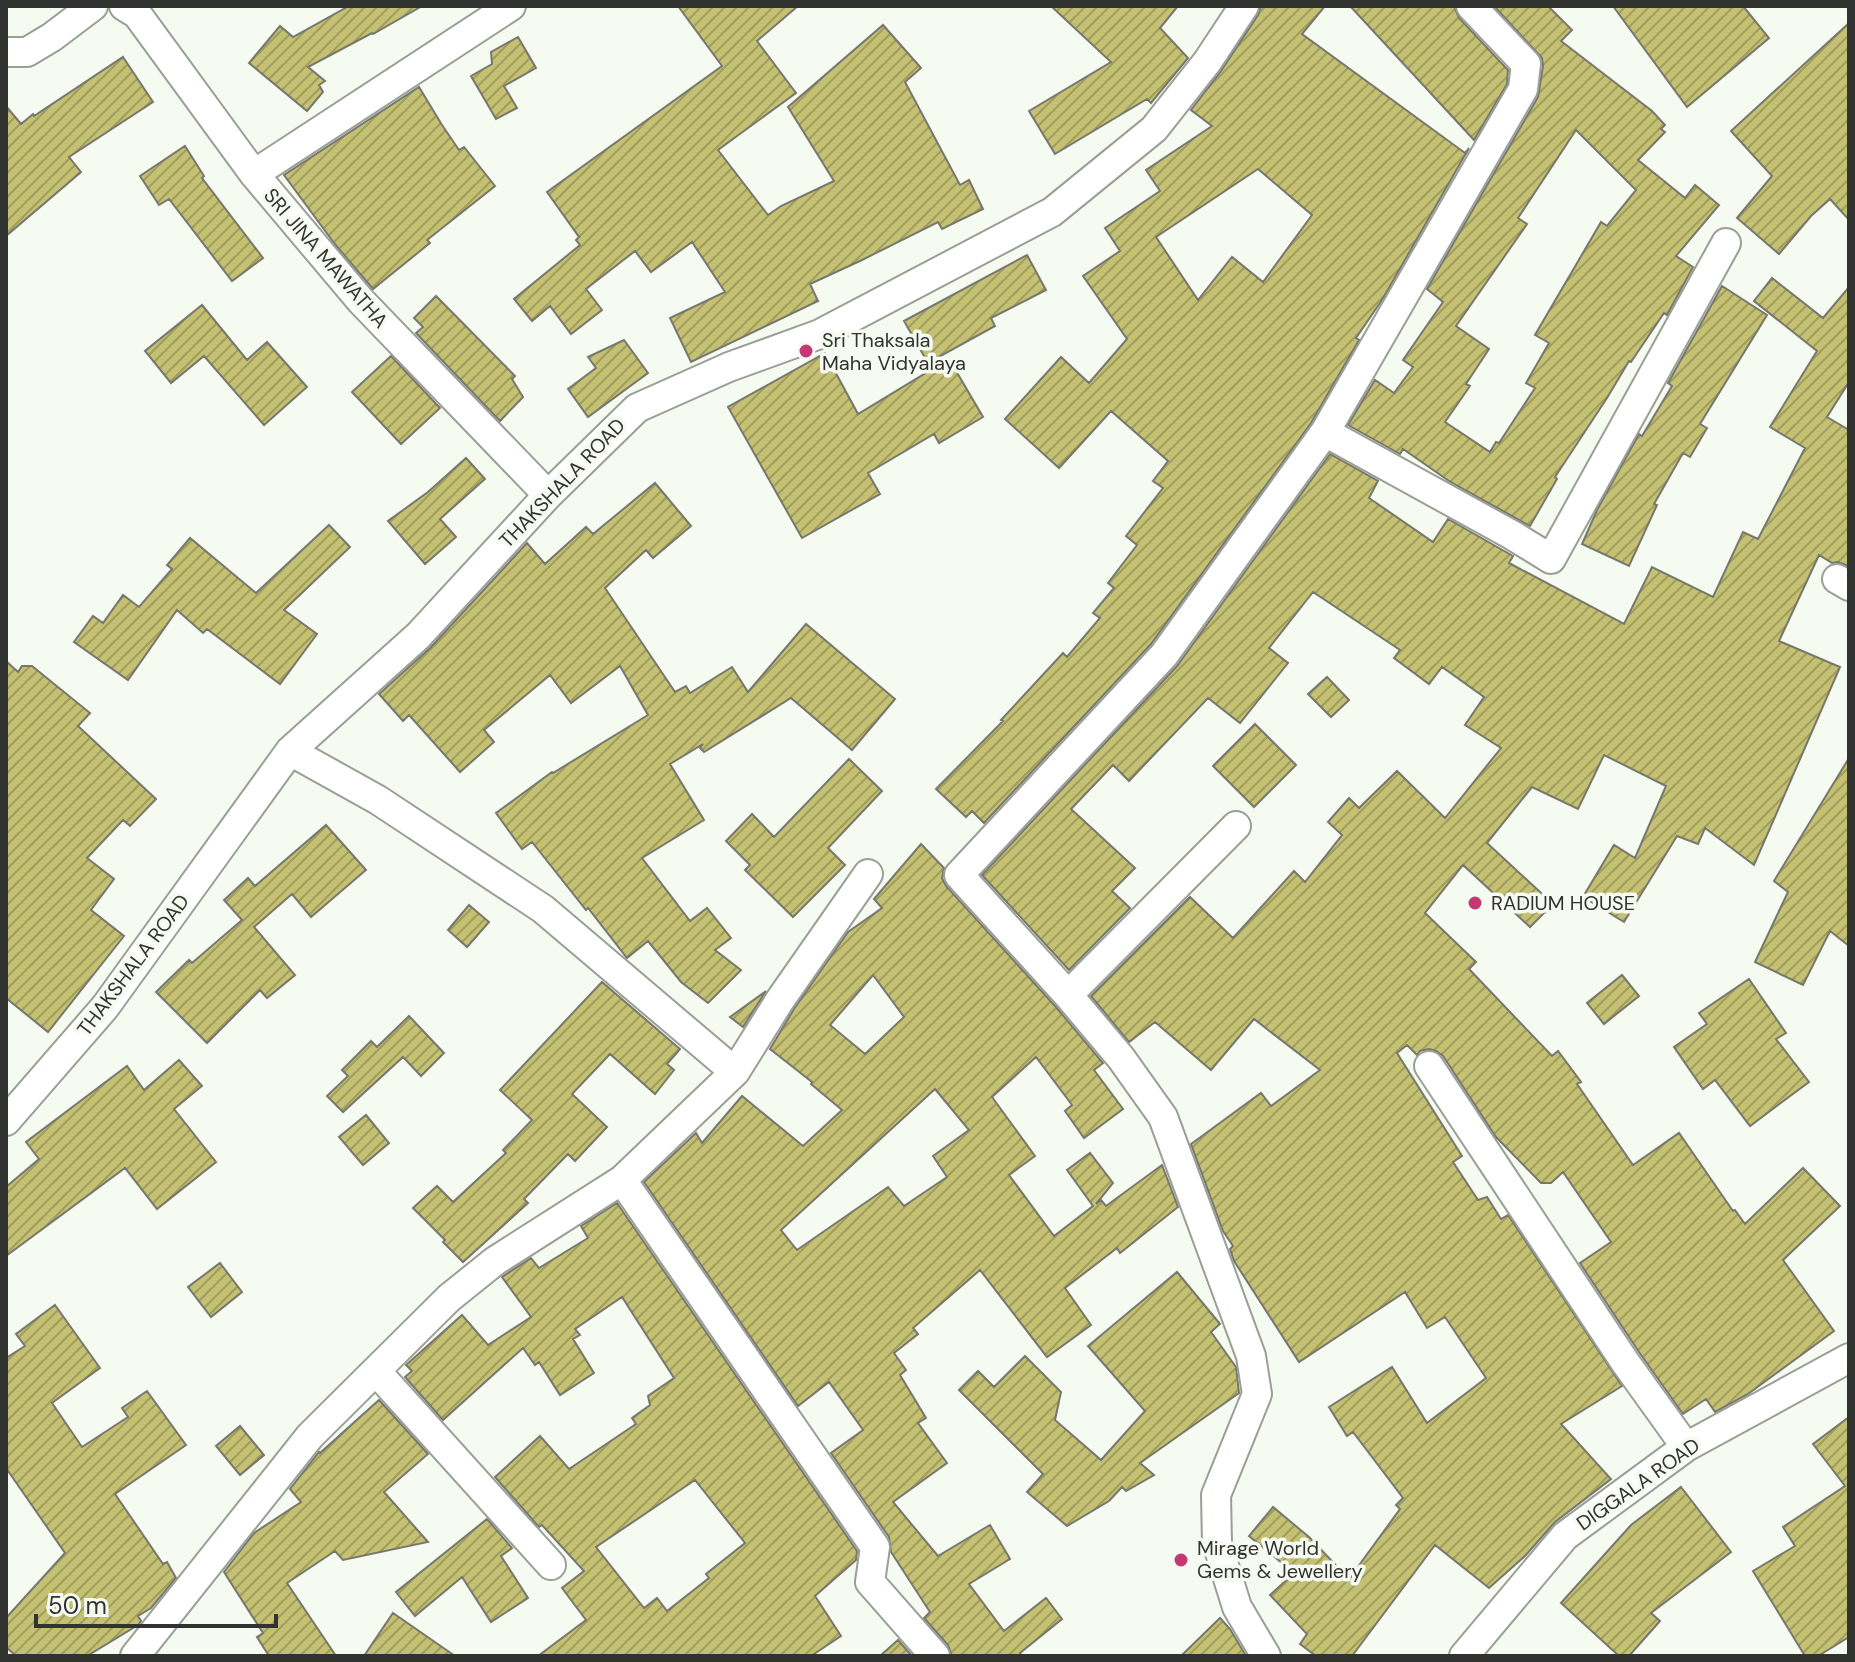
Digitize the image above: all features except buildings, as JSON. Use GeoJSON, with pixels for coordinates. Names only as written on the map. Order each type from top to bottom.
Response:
{"type":"FeatureCollection","features":[{"type":"Feature","properties":{"kind":"street"},"geometry":{"type":"LineString","coordinates":[[6,52],[27,52],[93,6]]}},
{"type":"Feature","properties":{"kind":"street","name":"SRI JINA MAWATHA"},"geometry":{"type":"LineString","coordinates":[[124,6],[137,14],[254,174],[361,301],[548,495]]}},
{"type":"Feature","properties":{"kind":"street"},"geometry":{"type":"LineString","coordinates":[[254,174],[511,6]]}},
{"type":"Feature","properties":{"kind":"street","name":"THAKSHALA ROAD"},"geometry":{"type":"LineString","coordinates":[[6,1121],[105,1007],[290,751],[418,636],[548,495],[637,408],[729,367],[820,334],[1052,212],[1154,129],[1207,62],[1244,6]]}},
{"type":"Feature","properties":{"kind":"street"},"geometry":{"type":"LineString","coordinates":[[1266,1656],[1237,1607],[1217,1543],[1216,1495],[1257,1394],[1251,1356],[1163,1117],[1121,1058],[1068,995],[959,875],[1164,655],[1325,432],[1523,89],[1526,64],[1471,6]]}},
{"type":"Feature","properties":{"kind":"street"},"geometry":{"type":"LineString","coordinates":[[1325,432],[1551,559],[1726,243]]}},
{"type":"Feature","properties":{"kind":"street"},"geometry":{"type":"LineString","coordinates":[[290,751],[378,800],[543,909],[735,1072]]}},
{"type":"Feature","properties":{"kind":"street"},"geometry":{"type":"LineString","coordinates":[[1068,995],[1236,826]]}},
{"type":"Feature","properties":{"kind":"street"},"geometry":{"type":"LineString","coordinates":[[135,1656],[310,1436],[449,1298],[495,1261],[622,1180],[735,1072],[780,1000],[868,874]]}},
{"type":"Feature","properties":{"kind":"street"},"geometry":{"type":"LineString","coordinates":[[1429,1066],[1625,1362],[1686,1447]]}},
{"type":"Feature","properties":{"kind":"street"},"geometry":{"type":"LineString","coordinates":[[622,1180],[875,1547],[870,1582],[935,1656]]}},
{"type":"Feature","properties":{"kind":"street","name":"DIGGALA ROAD"},"geometry":{"type":"LineString","coordinates":[[1464,1656],[1565,1536],[1686,1447],[1849,1358]]}},
{"type":"Feature","properties":{"kind":"street"},"geometry":{"type":"LineString","coordinates":[[376,1371],[551,1565]]}},
{"type":"Feature","properties":{"kind":"place","name":"Sri Thaksala Maha Vidyalaya"},"geometry":{"type":"Point","coordinates":[806,351]}},
{"type":"Feature","properties":{"kind":"place","name":"RADIUM HOUSE"},"geometry":{"type":"Point","coordinates":[1475,903]}},
{"type":"Feature","properties":{"kind":"place","name":"Mirage World Gems & Jewellery"},"geometry":{"type":"Point","coordinates":[1181,1560]}}]}
